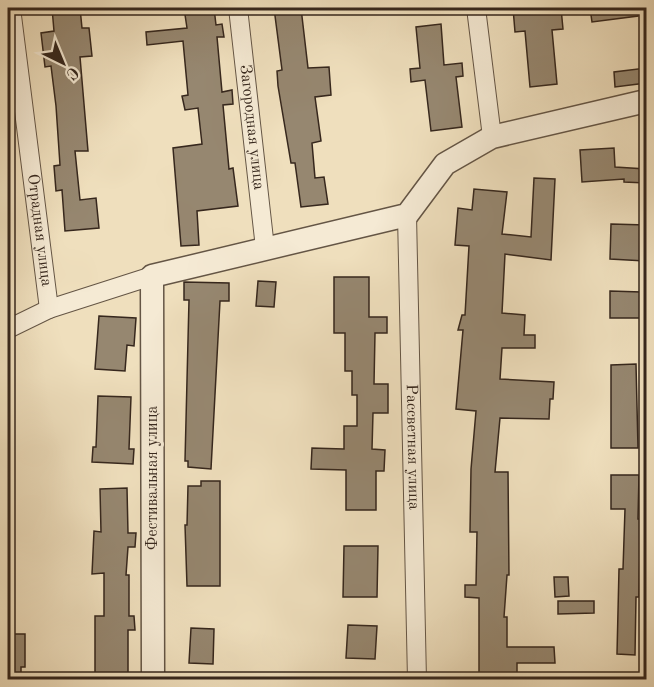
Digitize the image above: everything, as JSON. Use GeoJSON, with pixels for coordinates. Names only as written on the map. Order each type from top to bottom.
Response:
{"type":"FeatureCollection","features":[{"type":"Feature","properties":{"kind":"street","name":"Отрадная улица"},"geometry":{"type":"LineString","coordinates":[[11,8],[49,309]]}},
{"type":"Feature","properties":{"kind":"street","name":"Загородная улица"},"geometry":{"type":"LineString","coordinates":[[238,8],[265,248]]}},
{"type":"Feature","properties":{"kind":"street"},"geometry":{"type":"LineString","coordinates":[[476,8],[492,137]]}},
{"type":"Feature","properties":{"kind":"street"},"geometry":{"type":"LineString","coordinates":[[8,329],[49,309],[152,276],[407,215],[445,164],[492,137],[646,101]]}},
{"type":"Feature","properties":{"kind":"street","name":"Рассветная улица"},"geometry":{"type":"LineString","coordinates":[[407,215],[417,680]]}},
{"type":"Feature","properties":{"kind":"street","name":"Фестивальная улица"},"geometry":{"type":"LineString","coordinates":[[152,276],[153,680]]}},
{"type":"Feature","properties":{"kind":"building"},"geometry":{"type":"Polygon","coordinates":[[[52,8],[80,8],[82,28],[89,28],[92,56],[80,57],[88,151],[75,151],[80,200],[96,198],[99,228],[65,231],[62,190],[56,191],[54,166],[60,165],[56,106],[51,66],[45,67],[41,33],[54,31],[52,8]]]}},
{"type":"Feature","properties":{"kind":"building"},"geometry":{"type":"Polygon","coordinates":[[[184,8],[214,8],[216,25],[222,24],[224,37],[217,37],[222,92],[232,90],[233,104],[223,105],[229,169],[233,168],[238,206],[197,211],[199,245],[181,246],[173,148],[202,144],[198,108],[185,110],[182,96],[188,95],[183,41],[147,45],[146,32],[187,28],[184,8]]]}},
{"type":"Feature","properties":{"kind":"building"},"geometry":{"type":"Polygon","coordinates":[[[274,8],[301,8],[308,68],[329,67],[331,95],[315,97],[321,141],[312,143],[315,178],[324,177],[328,204],[301,207],[295,163],[291,163],[278,86],[277,71],[282,70],[274,8]]]}},
{"type":"Feature","properties":{"kind":"building"},"geometry":{"type":"Polygon","coordinates":[[[513,8],[561,8],[563,29],[552,30],[557,84],[530,87],[525,31],[515,32],[513,8]]]}},
{"type":"Feature","properties":{"kind":"building"},"geometry":{"type":"Polygon","coordinates":[[[590,8],[637,8],[638,16],[592,22],[590,8]]]}},
{"type":"Feature","properties":{"kind":"building"},"geometry":{"type":"Polygon","coordinates":[[[441,24],[444,65],[462,63],[463,76],[456,77],[462,127],[431,131],[425,80],[411,82],[410,69],[420,68],[416,27],[441,24]]]}},
{"type":"Feature","properties":{"kind":"building"},"geometry":{"type":"Polygon","coordinates":[[[646,68],[646,83],[615,87],[614,72],[646,68]]]}},
{"type":"Feature","properties":{"kind":"building"},"geometry":{"type":"Polygon","coordinates":[[[614,148],[615,167],[646,169],[646,183],[624,182],[624,179],[582,182],[580,150],[614,148]]]}},
{"type":"Feature","properties":{"kind":"building"},"geometry":{"type":"Polygon","coordinates":[[[534,178],[555,179],[551,260],[505,254],[502,313],[525,315],[524,335],[535,335],[535,348],[502,348],[500,379],[554,382],[553,399],[550,399],[549,419],[500,418],[495,472],[508,472],[509,575],[507,575],[504,617],[507,617],[507,647],[554,647],[555,663],[517,663],[517,680],[502,680],[502,677],[479,676],[479,598],[465,597],[465,585],[476,585],[477,532],[470,532],[471,469],[476,411],[456,409],[463,330],[458,330],[462,315],[465,315],[469,246],[455,245],[458,208],[472,210],[474,189],[507,192],[502,234],[531,237],[534,178]]]}},
{"type":"Feature","properties":{"kind":"building"},"geometry":{"type":"Polygon","coordinates":[[[611,224],[646,225],[645,261],[610,259],[611,224]]]}},
{"type":"Feature","properties":{"kind":"building"},"geometry":{"type":"Polygon","coordinates":[[[334,277],[369,277],[369,317],[387,317],[387,333],[375,333],[374,384],[388,384],[388,413],[373,413],[372,449],[385,450],[384,471],[376,471],[376,510],[346,510],[346,470],[311,469],[312,448],[344,449],[344,426],[357,426],[357,395],[352,395],[352,371],[345,371],[345,333],[334,333],[334,277]]]}},
{"type":"Feature","properties":{"kind":"building"},"geometry":{"type":"Polygon","coordinates":[[[258,281],[276,282],[274,307],[256,306],[258,281]]]}},
{"type":"Feature","properties":{"kind":"building"},"geometry":{"type":"Polygon","coordinates":[[[184,282],[229,283],[229,301],[220,301],[211,469],[188,467],[188,461],[185,461],[189,300],[184,300],[184,282]]]}},
{"type":"Feature","properties":{"kind":"building"},"geometry":{"type":"Polygon","coordinates":[[[610,291],[641,292],[640,318],[610,318],[610,291]]]}},
{"type":"Feature","properties":{"kind":"building"},"geometry":{"type":"Polygon","coordinates":[[[99,316],[136,318],[134,346],[127,345],[125,371],[95,369],[99,316]]]}},
{"type":"Feature","properties":{"kind":"building"},"geometry":{"type":"Polygon","coordinates":[[[636,364],[638,448],[611,448],[611,365],[636,364]]]}},
{"type":"Feature","properties":{"kind":"building"},"geometry":{"type":"Polygon","coordinates":[[[98,396],[131,397],[129,449],[134,449],[133,464],[92,462],[93,447],[96,447],[98,396]]]}},
{"type":"Feature","properties":{"kind":"building"},"geometry":{"type":"Polygon","coordinates":[[[611,475],[639,475],[638,519],[646,519],[646,550],[640,550],[639,597],[636,597],[635,655],[617,654],[619,569],[623,569],[625,509],[611,509],[611,475]]]}},
{"type":"Feature","properties":{"kind":"building"},"geometry":{"type":"Polygon","coordinates":[[[201,481],[220,481],[220,586],[187,586],[185,525],[187,525],[188,486],[201,486],[201,481]]]}},
{"type":"Feature","properties":{"kind":"building"},"geometry":{"type":"Polygon","coordinates":[[[127,488],[128,533],[136,533],[135,547],[128,547],[126,575],[129,575],[129,616],[134,616],[135,630],[128,630],[128,680],[95,680],[95,616],[104,616],[104,573],[92,574],[94,531],[101,532],[100,489],[127,488]]]}},
{"type":"Feature","properties":{"kind":"building"},"geometry":{"type":"Polygon","coordinates":[[[344,546],[378,546],[377,597],[343,597],[344,546]]]}},
{"type":"Feature","properties":{"kind":"building"},"geometry":{"type":"Polygon","coordinates":[[[554,577],[568,577],[569,596],[555,597],[554,577]]]}},
{"type":"Feature","properties":{"kind":"building"},"geometry":{"type":"Polygon","coordinates":[[[558,601],[594,601],[594,613],[558,614],[558,601]]]}},
{"type":"Feature","properties":{"kind":"building"},"geometry":{"type":"Polygon","coordinates":[[[348,625],[377,626],[375,659],[346,658],[348,625]]]}},
{"type":"Feature","properties":{"kind":"building"},"geometry":{"type":"Polygon","coordinates":[[[191,628],[214,629],[213,664],[189,663],[191,628]]]}},
{"type":"Feature","properties":{"kind":"building"},"geometry":{"type":"Polygon","coordinates":[[[8,634],[25,634],[25,667],[21,667],[21,680],[8,680],[8,634]]]}}]}
